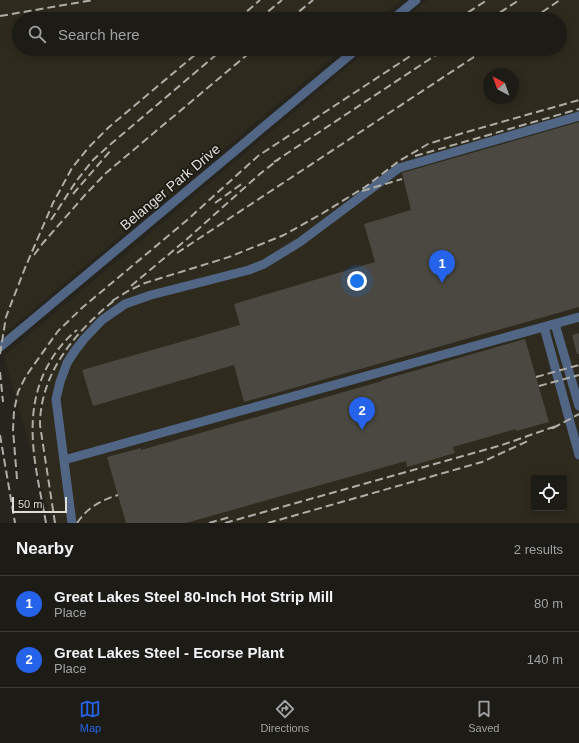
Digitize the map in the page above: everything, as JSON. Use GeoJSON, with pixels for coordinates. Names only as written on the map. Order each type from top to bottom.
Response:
{"type":"FeatureCollection","features":[{"type":"Feature","properties":{"kind":"street"},"geometry":{"type":"LineString","coordinates":[[403,11],[407,0]]}},
{"type":"Feature","properties":{"kind":"street"},"geometry":{"type":"LineString","coordinates":[[403,11],[416,0]]}},
{"type":"Feature","properties":{"kind":"street","name":"Belanger Park Drive"},"geometry":{"type":"LineString","coordinates":[[0,347],[349,56]]}},
{"type":"Feature","properties":{"kind":"street"},"geometry":{"type":"LineString","coordinates":[[72,523],[56,400],[60,382],[67,363],[80,343],[114,310],[136,299],[249,270],[264,264],[300,242],[399,168],[579,116]]}},
{"type":"Feature","properties":{"kind":"street"},"geometry":{"type":"LineString","coordinates":[[64,460],[579,317]]}},
{"type":"Feature","properties":{"kind":"street"},"geometry":{"type":"LineString","coordinates":[[555,324],[579,406]]}},
{"type":"Feature","properties":{"kind":"street"},"geometry":{"type":"LineString","coordinates":[[544,327],[579,455]]}},
{"type":"Feature","properties":{"kind":"shaded area"},"geometry":{"type":"Polygon","coordinates":[[[0,0],[401,0],[387,12],[12,12],[12,56],[335,56],[0,337],[0,0]]]}},
{"type":"Feature","properties":{"kind":"shaded area"},"geometry":{"type":"Polygon","coordinates":[[[427,0],[579,0],[579,523],[52,523],[4,356],[361,56],[567,56],[567,12],[412,12],[427,0]]]}},
{"type":"Feature","properties":{"kind":"building"},"geometry":{"type":"Polygon","coordinates":[[[579,122],[579,307],[244,402],[234,365],[93,406],[82,370],[240,325],[234,304],[375,262],[364,224],[411,210],[402,173],[579,122]]]}},
{"type":"Feature","properties":{"kind":"building"},"geometry":{"type":"Polygon","coordinates":[[[579,333],[579,354],[577,354],[572,335],[579,333]]]}},
{"type":"Feature","properties":{"kind":"building"},"geometry":{"type":"Polygon","coordinates":[[[525,339],[549,422],[516,431],[516,429],[453,447],[455,453],[407,467],[406,461],[186,523],[126,523],[107,457],[141,448],[141,450],[525,339]]]}},
{"type":"Feature","properties":{"kind":"railway"},"geometry":{"type":"LineString","coordinates":[[23,12],[93,0]]}},
{"type":"Feature","properties":{"kind":"railway"},"geometry":{"type":"LineString","coordinates":[[246,12],[260,0]]}},
{"type":"Feature","properties":{"kind":"railway"},"geometry":{"type":"LineString","coordinates":[[267,12],[282,0]]}},
{"type":"Feature","properties":{"kind":"railway"},"geometry":{"type":"LineString","coordinates":[[298,12],[313,0]]}},
{"type":"Feature","properties":{"kind":"railway"},"geometry":{"type":"LineString","coordinates":[[469,12],[487,0]]}},
{"type":"Feature","properties":{"kind":"railway"},"geometry":{"type":"LineString","coordinates":[[501,12],[519,0]]}},
{"type":"Feature","properties":{"kind":"railway"},"geometry":{"type":"LineString","coordinates":[[542,12],[560,0]]}},
{"type":"Feature","properties":{"kind":"railway"},"geometry":{"type":"LineString","coordinates":[[0,16],[12,14]]}},
{"type":"Feature","properties":{"kind":"railway"},"geometry":{"type":"LineString","coordinates":[[0,354],[6,317],[53,203],[72,168],[88,148],[109,127],[194,56]]}},
{"type":"Feature","properties":{"kind":"railway"},"geometry":{"type":"LineString","coordinates":[[51,220],[77,180],[93,160],[215,56]]}},
{"type":"Feature","properties":{"kind":"railway"},"geometry":{"type":"LineString","coordinates":[[34,255],[85,195],[106,173],[246,56]]}},
{"type":"Feature","properties":{"kind":"railway"},"geometry":{"type":"LineString","coordinates":[[17,479],[13,430],[14,411],[18,392],[26,376],[58,331],[83,307],[186,221],[258,156],[410,56]]}},
{"type":"Feature","properties":{"kind":"railway"},"geometry":{"type":"LineString","coordinates":[[274,162],[434,56]]}},
{"type":"Feature","properties":{"kind":"railway"},"geometry":{"type":"LineString","coordinates":[[177,253],[475,56]]}},
{"type":"Feature","properties":{"kind":"railway"},"geometry":{"type":"LineString","coordinates":[[112,301],[145,283],[229,257],[284,235],[365,187],[399,161],[428,144],[579,100]]}},
{"type":"Feature","properties":{"kind":"railway"},"geometry":{"type":"LineString","coordinates":[[415,156],[579,109]]}},
{"type":"Feature","properties":{"kind":"railway"},"geometry":{"type":"LineString","coordinates":[[73,194],[111,150]]}},
{"type":"Feature","properties":{"kind":"railway"},"geometry":{"type":"LineString","coordinates":[[131,286],[279,159]]}},
{"type":"Feature","properties":{"kind":"railway"},"geometry":{"type":"LineString","coordinates":[[362,191],[402,179]]}},
{"type":"Feature","properties":{"kind":"railway"},"geometry":{"type":"LineString","coordinates":[[215,203],[243,183]]}},
{"type":"Feature","properties":{"kind":"railway"},"geometry":{"type":"LineString","coordinates":[[55,523],[40,425],[46,387],[63,354],[88,324],[116,299]]}},
{"type":"Feature","properties":{"kind":"railway"},"geometry":{"type":"LineString","coordinates":[[46,523],[33,447],[34,410],[37,391],[44,373],[54,355],[77,330]]}},
{"type":"Feature","properties":{"kind":"railway"},"geometry":{"type":"LineString","coordinates":[[536,377],[579,365]]}},
{"type":"Feature","properties":{"kind":"railway"},"geometry":{"type":"LineString","coordinates":[[0,372],[3,402]]}},
{"type":"Feature","properties":{"kind":"railway"},"geometry":{"type":"LineString","coordinates":[[539,386],[579,375]]}},
{"type":"Feature","properties":{"kind":"railway"},"geometry":{"type":"LineString","coordinates":[[553,428],[579,414]]}},
{"type":"Feature","properties":{"kind":"railway"},"geometry":{"type":"LineString","coordinates":[[225,523],[502,445],[556,426]]}},
{"type":"Feature","properties":{"kind":"railway"},"geometry":{"type":"LineString","coordinates":[[0,435],[15,523]]}},
{"type":"Feature","properties":{"kind":"railway"},"geometry":{"type":"LineString","coordinates":[[268,523],[482,462],[528,441]]}},
{"type":"Feature","properties":{"kind":"railway"},"geometry":{"type":"LineString","coordinates":[[77,523],[85,513],[95,505],[118,495]]}},
{"type":"Feature","properties":{"kind":"railway"},"geometry":{"type":"LineString","coordinates":[[209,523],[230,517]]}},
{"type":"Feature","properties":{"kind":"place","name":"Great Lakes Steel 80-Inch Hot Strip Mill"},"geometry":{"type":"Point","coordinates":[442,283]}},
{"type":"Feature","properties":{"kind":"place","name":"Great Lakes Steel - Ecorse Plant"},"geometry":{"type":"Point","coordinates":[362,430]}}]}
